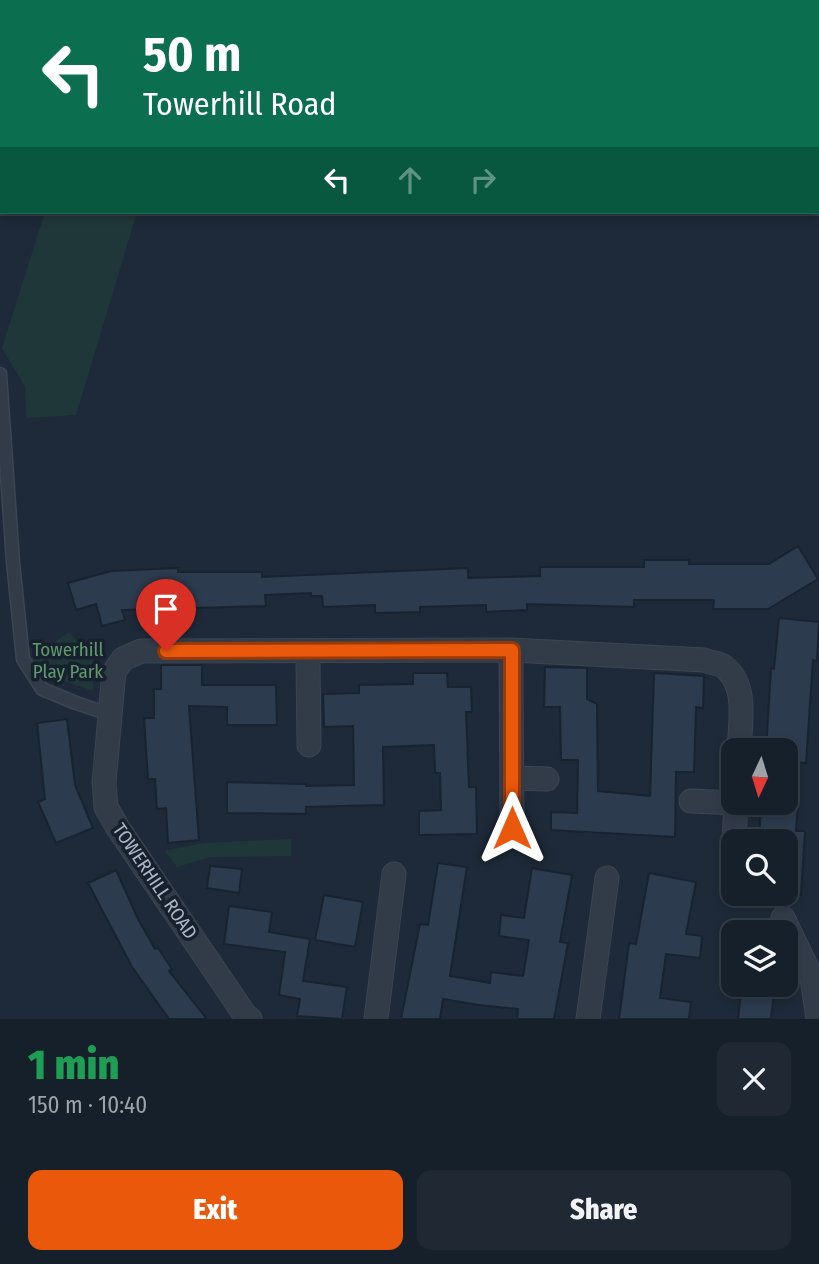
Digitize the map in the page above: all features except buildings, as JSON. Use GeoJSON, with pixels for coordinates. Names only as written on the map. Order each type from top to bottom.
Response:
{"type":"FeatureCollection","features":[{"type":"Feature","properties":{"kind":"street","name":"TOWERHILL ROAD"},"geometry":{"type":"LineString","coordinates":[[250,1019],[106,807],[104,782],[114,672],[123,659],[141,651],[512,650],[704,660],[722,665],[735,679],[741,700],[740,738]]}},
{"type":"Feature","properties":{"kind":"street"},"geometry":{"type":"LineString","coordinates":[[512,650],[512,828]]}},
{"type":"Feature","properties":{"kind":"street"},"geometry":{"type":"LineString","coordinates":[[309,746],[310,651]]}},
{"type":"Feature","properties":{"kind":"street"},"geometry":{"type":"LineString","coordinates":[[512,778],[547,779]]}},
{"type":"Feature","properties":{"kind":"street"},"geometry":{"type":"LineString","coordinates":[[691,801],[721,802]]}},
{"type":"Feature","properties":{"kind":"street"},"geometry":{"type":"LineString","coordinates":[[376,1019],[394,874]]}},
{"type":"Feature","properties":{"kind":"street"},"geometry":{"type":"LineString","coordinates":[[588,1019],[607,878]]}},
{"type":"Feature","properties":{"kind":"street"},"geometry":{"type":"LineString","coordinates":[[783,918],[812,978],[818,1019]]}},
{"type":"Feature","properties":{"kind":"lane"},"geometry":{"type":"LineString","coordinates":[[0,374],[13,562],[23,659],[42,689],[112,715]]}},
{"type":"Feature","properties":{"kind":"green space"},"geometry":{"type":"Polygon","coordinates":[[[44,214],[136,214],[76,415],[26,418],[25,387],[2,348],[44,214]]]}},
{"type":"Feature","properties":{"kind":"green space","name":"Towerhill Play Park"},"geometry":{"type":"Polygon","coordinates":[[[69,632],[94,660],[93,691],[46,674],[31,658],[69,632]]]}},
{"type":"Feature","properties":{"kind":"green space"},"geometry":{"type":"Polygon","coordinates":[[[291,839],[291,856],[210,857],[177,867],[165,851],[203,843],[291,839]]]}},
{"type":"Feature","properties":{"kind":"route"},"geometry":{"type":"LineString","coordinates":[[166,651],[512,650],[512,828]]}}]}
